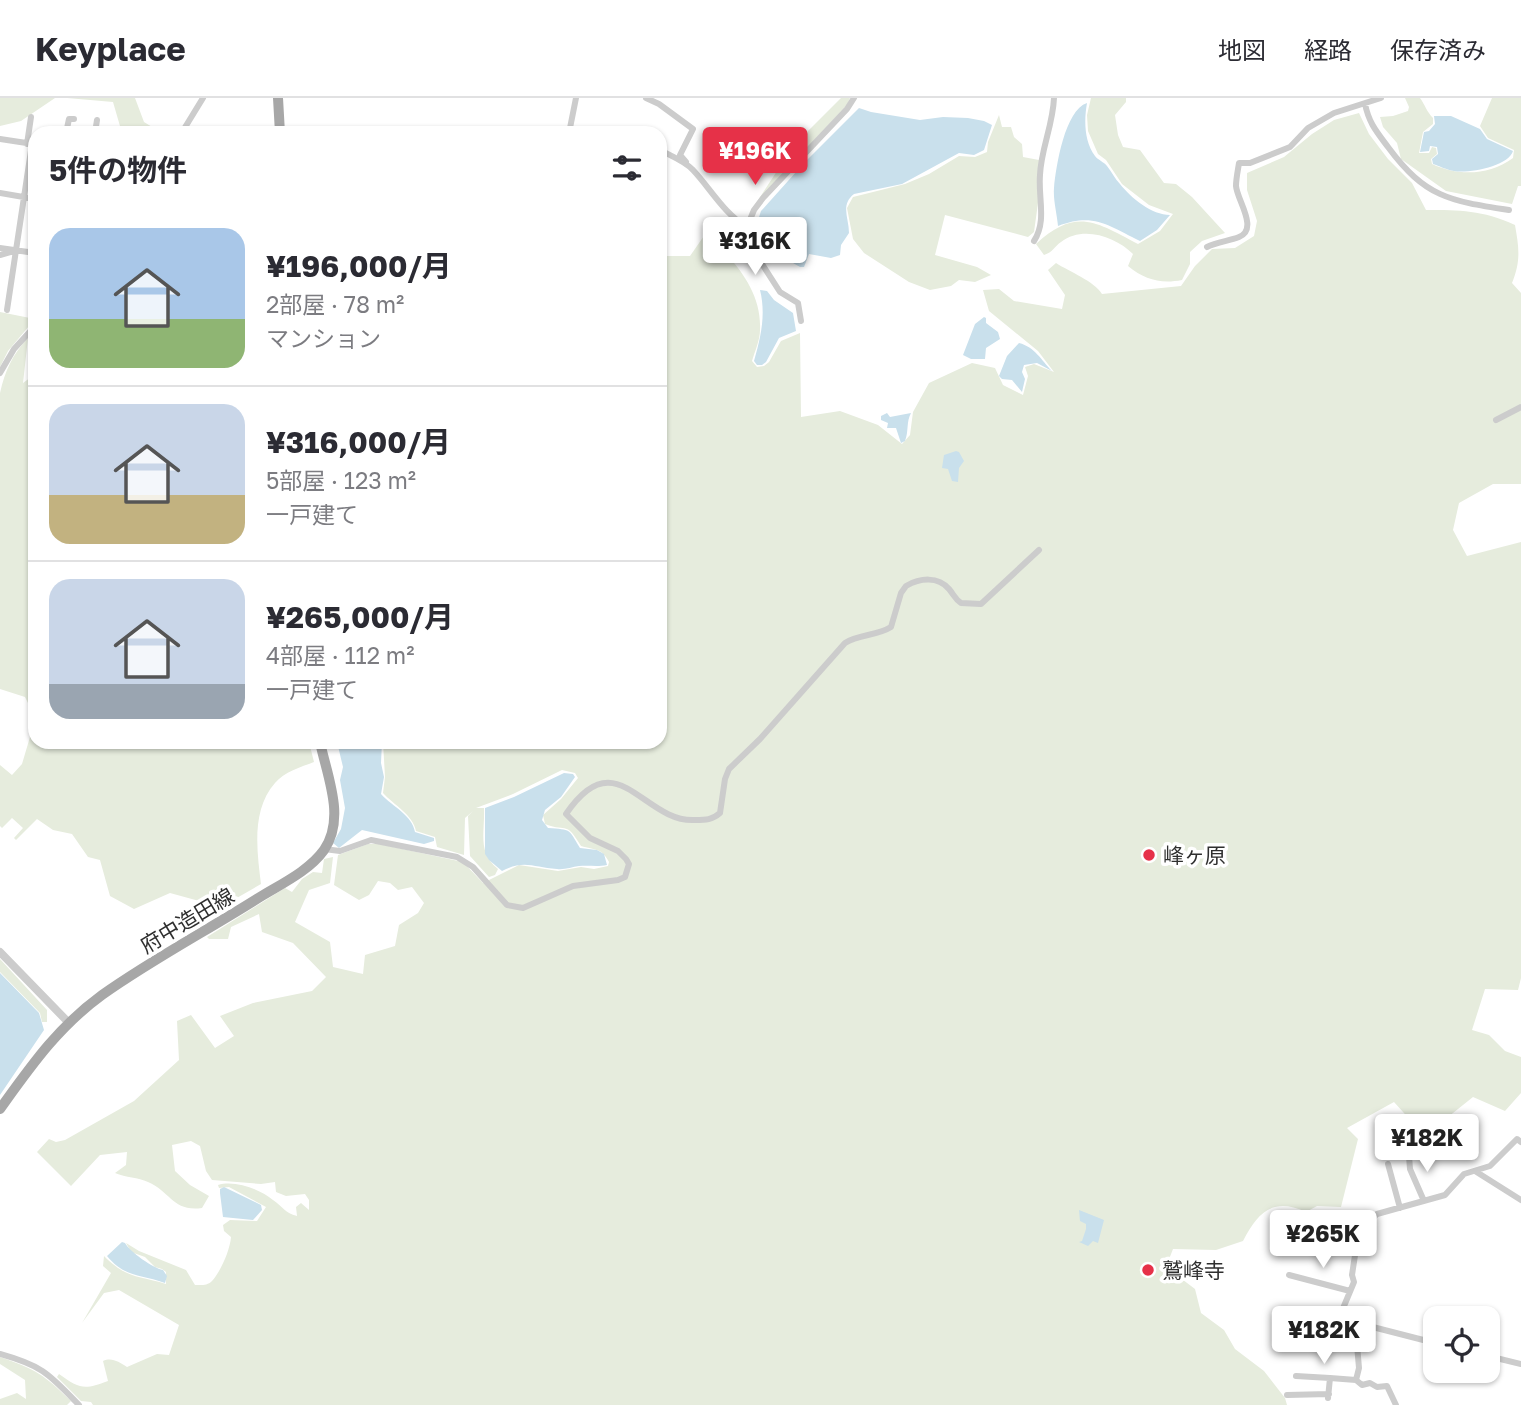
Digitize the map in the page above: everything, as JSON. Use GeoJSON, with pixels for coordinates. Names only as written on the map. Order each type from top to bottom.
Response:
{"type":"FeatureCollection","features":[{"type":"Feature","properties":{"kind":"main road"},"geometry":{"type":"LineString","coordinates":[[278,98],[280,126]]}},
{"type":"Feature","properties":{"kind":"main road","name":"府中造田線"},"geometry":{"type":"LineString","coordinates":[[0,1109],[38,1056],[68,1022],[137,973],[298,874],[324,849],[335,817],[322,749]]}},
{"type":"Feature","properties":{"kind":"street"},"geometry":{"type":"LineString","coordinates":[[186,126],[203,98]]}},
{"type":"Feature","properties":{"kind":"street"},"geometry":{"type":"LineString","coordinates":[[570,126],[576,98]]}},
{"type":"Feature","properties":{"kind":"street"},"geometry":{"type":"LineString","coordinates":[[646,98],[694,129],[680,155],[740,223],[747,227]]}},
{"type":"Feature","properties":{"kind":"street"},"geometry":{"type":"LineString","coordinates":[[801,321],[797,303],[780,292],[746,239],[747,227],[763,198],[847,109],[854,98]]}},
{"type":"Feature","properties":{"kind":"street"},"geometry":{"type":"LineString","coordinates":[[1034,241],[1040,226],[1040,175],[1054,98]]}},
{"type":"Feature","properties":{"kind":"street"},"geometry":{"type":"LineString","coordinates":[[1207,247],[1219,241],[1241,237],[1246,231],[1248,224],[1236,187],[1239,163],[1250,163],[1290,147],[1308,128],[1334,113],[1381,98]]}},
{"type":"Feature","properties":{"kind":"street"},"geometry":{"type":"LineString","coordinates":[[1365,104],[1369,121],[1405,170],[1432,192],[1471,204],[1509,210]]}},
{"type":"Feature","properties":{"kind":"street"},"geometry":{"type":"LineString","coordinates":[[31,117],[31,126]]}},
{"type":"Feature","properties":{"kind":"street"},"geometry":{"type":"LineString","coordinates":[[68,126],[69,119],[74,120]]}},
{"type":"Feature","properties":{"kind":"street"},"geometry":{"type":"LineString","coordinates":[[96,126],[97,120]]}},
{"type":"Feature","properties":{"kind":"street"},"geometry":{"type":"LineString","coordinates":[[0,139],[28,144]]}},
{"type":"Feature","properties":{"kind":"street"},"geometry":{"type":"LineString","coordinates":[[667,154],[691,167]]}},
{"type":"Feature","properties":{"kind":"street"},"geometry":{"type":"LineString","coordinates":[[7,310],[28,167]]}},
{"type":"Feature","properties":{"kind":"street"},"geometry":{"type":"LineString","coordinates":[[0,193],[28,198]]}},
{"type":"Feature","properties":{"kind":"street"},"geometry":{"type":"LineString","coordinates":[[0,248],[28,252]]}},
{"type":"Feature","properties":{"kind":"street"},"geometry":{"type":"LineString","coordinates":[[0,256],[16,250]]}},
{"type":"Feature","properties":{"kind":"street"},"geometry":{"type":"LineString","coordinates":[[0,373],[14,349],[28,334]]}},
{"type":"Feature","properties":{"kind":"street"},"geometry":{"type":"LineString","coordinates":[[1496,420],[1521,407]]}},
{"type":"Feature","properties":{"kind":"street"},"geometry":{"type":"LineString","coordinates":[[324,849],[341,851],[371,840],[457,856],[473,867],[507,905],[516,908],[530,906],[573,886],[618,880],[625,877],[629,864],[618,851],[590,838],[566,814],[573,803],[594,787],[611,782],[626,786],[672,817],[685,821],[713,819],[720,813],[724,779],[729,769],[760,739],[845,643],[891,626],[901,593],[906,586],[912,582],[930,579],[948,588],[961,603],[981,604],[1039,550]]}},
{"type":"Feature","properties":{"kind":"street"},"geometry":{"type":"LineString","coordinates":[[0,952],[68,1022]]}},
{"type":"Feature","properties":{"kind":"street"},"geometry":{"type":"LineString","coordinates":[[1339,1318],[1354,1282],[1352,1275],[1357,1242],[1377,1214],[1445,1195],[1464,1174],[1490,1166],[1520,1138]]}},
{"type":"Feature","properties":{"kind":"street"},"geometry":{"type":"LineString","coordinates":[[1409,1156],[1410,1169],[1424,1201]]}},
{"type":"Feature","properties":{"kind":"street"},"geometry":{"type":"LineString","coordinates":[[1388,1164],[1399,1208]]}},
{"type":"Feature","properties":{"kind":"street"},"geometry":{"type":"LineString","coordinates":[[1475,1171],[1521,1200]]}},
{"type":"Feature","properties":{"kind":"street"},"geometry":{"type":"LineString","coordinates":[[1289,1275],[1350,1291]]}},
{"type":"Feature","properties":{"kind":"street"},"geometry":{"type":"LineString","coordinates":[[1326,1315],[1423,1340]]}},
{"type":"Feature","properties":{"kind":"street"},"geometry":{"type":"LineString","coordinates":[[1356,1380],[1359,1368],[1357,1345],[1363,1325]]}},
{"type":"Feature","properties":{"kind":"street"},"geometry":{"type":"LineString","coordinates":[[0,1354],[35,1365],[48,1373],[79,1405]]}},
{"type":"Feature","properties":{"kind":"street"},"geometry":{"type":"LineString","coordinates":[[1500,1359],[1521,1364]]}},
{"type":"Feature","properties":{"kind":"street"},"geometry":{"type":"LineString","coordinates":[[1296,1376],[1356,1380],[1362,1385],[1370,1383],[1377,1387],[1387,1385],[1396,1405]]}},
{"type":"Feature","properties":{"kind":"street"},"geometry":{"type":"LineString","coordinates":[[1287,1395],[1329,1396],[1330,1378]]}},
{"type":"Feature","properties":{"kind":"green space"},"geometry":{"type":"Polygon","coordinates":[[[0,98],[55,98],[21,121],[0,126],[0,98]]]}},
{"type":"Feature","properties":{"kind":"green space"},"geometry":{"type":"Polygon","coordinates":[[[67,98],[135,98],[144,122],[151,126],[120,126],[113,102],[67,98]]]}},
{"type":"Feature","properties":{"kind":"green space"},"geometry":{"type":"Polygon","coordinates":[[[841,98],[850,98],[847,105],[763,195],[749,214],[794,145],[841,98]]]}},
{"type":"Feature","properties":{"kind":"green space"},"geometry":{"type":"Polygon","coordinates":[[[1091,98],[1126,98],[1126,102],[1115,115],[1123,147],[1140,150],[1164,183],[1176,184],[1192,197],[1225,233],[1202,241],[1190,252],[1190,264],[1182,280],[1160,281],[1141,275],[1128,266],[1133,254],[1118,243],[1099,235],[1079,234],[1070,237],[1044,255],[1036,244],[1063,225],[1086,222],[1138,244],[1160,231],[1173,214],[1149,205],[1122,184],[1106,160],[1098,154],[1088,131],[1087,115],[1091,98]]]}},
{"type":"Feature","properties":{"kind":"green space"},"geometry":{"type":"Polygon","coordinates":[[[1405,98],[1420,98],[1433,118],[1433,124],[1423,132],[1419,153],[1429,153],[1432,147],[1436,148],[1437,154],[1431,159],[1432,164],[1452,171],[1473,172],[1493,168],[1513,158],[1514,150],[1488,138],[1480,126],[1492,98],[1521,98],[1521,186],[1518,186],[1512,204],[1446,191],[1401,159],[1397,143],[1383,127],[1380,117],[1408,111],[1405,98]]]}},
{"type":"Feature","properties":{"kind":"green space"},"geometry":{"type":"Polygon","coordinates":[[[1359,113],[1369,134],[1388,159],[1412,183],[1426,210],[1481,214],[1515,225],[1518,261],[1512,283],[1521,293],[1521,484],[1493,484],[1459,503],[1453,530],[1467,556],[1521,542],[1521,978],[1518,990],[1485,989],[1472,1030],[1489,1035],[1505,1051],[1521,1057],[1521,1093],[1505,1111],[1473,1097],[1422,1133],[1394,1102],[1347,1128],[1358,1139],[1341,1207],[1317,1206],[1306,1212],[1284,1206],[1276,1207],[1261,1215],[1243,1241],[1216,1250],[1173,1249],[1166,1267],[1195,1289],[1201,1313],[1224,1330],[1235,1349],[1264,1371],[1285,1398],[1287,1405],[93,1405],[91,1402],[81,1401],[57,1377],[59,1374],[82,1386],[108,1381],[103,1361],[112,1360],[127,1367],[157,1354],[169,1355],[179,1325],[119,1290],[104,1293],[82,1323],[111,1273],[103,1266],[104,1256],[126,1273],[166,1284],[166,1272],[155,1267],[145,1257],[131,1252],[126,1243],[186,1270],[195,1285],[206,1284],[219,1272],[229,1248],[231,1237],[224,1231],[223,1225],[230,1220],[257,1221],[266,1207],[229,1187],[219,1188],[218,1185],[232,1184],[254,1189],[297,1216],[296,1207],[301,1203],[309,1210],[309,1200],[305,1194],[286,1196],[276,1192],[275,1182],[261,1184],[212,1180],[206,1171],[200,1146],[191,1141],[172,1145],[175,1171],[190,1185],[209,1196],[202,1208],[185,1207],[148,1182],[115,1173],[126,1165],[127,1152],[100,1155],[71,1186],[37,1152],[49,1139],[56,1142],[65,1140],[134,1101],[179,1060],[177,1021],[191,1015],[215,1048],[234,1036],[220,1016],[253,1003],[312,991],[326,977],[293,943],[262,932],[259,914],[231,927],[228,939],[207,937],[285,888],[292,892],[302,879],[313,872],[322,873],[324,859],[333,857],[330,883],[309,890],[295,922],[330,942],[333,967],[363,974],[365,955],[395,946],[399,925],[418,913],[424,903],[412,887],[398,890],[390,883],[378,881],[369,895],[359,900],[334,885],[338,855],[368,844],[379,844],[463,862],[483,883],[519,865],[558,871],[608,866],[609,862],[604,854],[581,846],[569,830],[545,824],[543,815],[578,778],[575,773],[562,770],[513,794],[476,808],[484,808],[485,849],[491,863],[498,869],[495,875],[489,877],[470,856],[468,816],[473,811],[465,818],[464,855],[437,847],[435,837],[416,831],[407,815],[383,793],[383,749],[667,749],[667,256],[690,256],[706,233],[744,276],[756,301],[760,334],[752,361],[757,367],[769,362],[781,341],[800,333],[801,417],[840,411],[878,425],[902,444],[910,435],[913,412],[929,383],[972,363],[995,368],[1003,385],[1023,395],[1028,376],[1025,367],[1034,364],[1054,372],[1038,351],[989,311],[983,290],[999,289],[1014,301],[1062,309],[1065,295],[1048,270],[1056,263],[1088,281],[1102,294],[1181,286],[1195,266],[1212,249],[1235,248],[1254,236],[1257,221],[1247,190],[1247,173],[1284,157],[1334,120],[1359,113]]]}},
{"type":"Feature","properties":{"kind":"green space"},"geometry":{"type":"Polygon","coordinates":[[[999,115],[1002,127],[1011,127],[1014,137],[1022,144],[1023,157],[1039,160],[1034,232],[1028,237],[945,215],[935,255],[977,267],[991,275],[975,282],[959,280],[951,286],[930,290],[909,282],[864,253],[853,239],[847,208],[853,197],[905,184],[929,174],[959,156],[975,157],[987,152],[988,142],[999,115]]]}},
{"type":"Feature","properties":{"kind":"green space"},"geometry":{"type":"Polygon","coordinates":[[[0,312],[28,318],[28,327],[8,351],[0,367],[0,312]]]}},
{"type":"Feature","properties":{"kind":"green space"},"geometry":{"type":"Polygon","coordinates":[[[28,338],[23,383],[28,379],[28,703],[25,697],[0,689],[0,393],[10,364],[28,338]]]}},
{"type":"Feature","properties":{"kind":"green space"},"geometry":{"type":"Polygon","coordinates":[[[28,744],[28,749],[311,749],[314,762],[283,776],[267,794],[259,818],[258,832],[261,884],[221,907],[170,893],[134,909],[110,896],[100,860],[88,857],[72,834],[53,830],[37,819],[16,840],[14,838],[23,828],[12,818],[2,828],[0,826],[0,765],[12,775],[22,764],[28,744]]]}},
{"type":"Feature","properties":{"kind":"green space"},"geometry":{"type":"Polygon","coordinates":[[[0,959],[47,1010],[47,1022],[42,1022],[40,1013],[0,972],[0,959]]]}},
{"type":"Feature","properties":{"kind":"green space"},"geometry":{"type":"Polygon","coordinates":[[[0,1357],[39,1374],[71,1401],[67,1405],[0,1405],[0,1399],[17,1393],[26,1399],[25,1380],[0,1364],[0,1357]]]}},
{"type":"Feature","properties":{"kind":"water"},"geometry":{"type":"Polygon","coordinates":[[[1087,103],[1086,130],[1095,156],[1136,200],[1149,209],[1170,215],[1157,230],[1140,241],[1110,226],[1092,221],[1082,220],[1058,226],[1054,193],[1063,140],[1073,116],[1087,103]]]}},
{"type":"Feature","properties":{"kind":"water"},"geometry":{"type":"Polygon","coordinates":[[[859,108],[920,120],[968,118],[992,125],[984,150],[974,155],[959,153],[902,184],[854,194],[847,203],[849,233],[841,245],[840,255],[831,258],[809,254],[804,267],[800,267],[786,259],[791,238],[783,231],[758,220],[761,211],[859,108]]]}},
{"type":"Feature","properties":{"kind":"water"},"geometry":{"type":"Polygon","coordinates":[[[1434,116],[1451,116],[1480,129],[1487,139],[1513,151],[1504,161],[1478,170],[1460,172],[1433,164],[1432,159],[1438,154],[1437,147],[1430,146],[1429,151],[1420,152],[1424,132],[1429,131],[1435,124],[1434,116]]]}},
{"type":"Feature","properties":{"kind":"water"},"geometry":{"type":"Polygon","coordinates":[[[760,290],[767,291],[774,300],[793,313],[796,331],[779,338],[766,362],[757,365],[754,361],[763,317],[760,290]]]}},
{"type":"Feature","properties":{"kind":"water"},"geometry":{"type":"Polygon","coordinates":[[[984,317],[986,323],[998,332],[1000,339],[986,348],[985,359],[971,359],[963,355],[975,324],[984,317]]]}},
{"type":"Feature","properties":{"kind":"water"},"geometry":{"type":"Polygon","coordinates":[[[1019,343],[1034,351],[1052,371],[1037,363],[1024,365],[1022,392],[1012,380],[999,376],[1007,356],[1019,343]]]}},
{"type":"Feature","properties":{"kind":"water"},"geometry":{"type":"Polygon","coordinates":[[[887,413],[890,417],[911,413],[905,441],[901,443],[896,428],[887,428],[888,423],[881,420],[881,416],[887,413]]]}},
{"type":"Feature","properties":{"kind":"water"},"geometry":{"type":"Polygon","coordinates":[[[956,451],[964,461],[959,468],[958,482],[952,481],[948,469],[942,468],[944,455],[956,451]]]}},
{"type":"Feature","properties":{"kind":"water"},"geometry":{"type":"Polygon","coordinates":[[[339,749],[382,749],[384,777],[381,794],[406,816],[415,832],[434,838],[434,841],[424,844],[362,830],[339,848],[333,843],[341,829],[345,808],[340,780],[343,767],[339,749]]]}},
{"type":"Feature","properties":{"kind":"water"},"geometry":{"type":"Polygon","coordinates":[[[564,773],[573,774],[575,777],[561,797],[545,810],[542,820],[548,828],[568,831],[580,848],[597,850],[604,854],[607,865],[560,869],[517,865],[502,871],[485,854],[485,808],[564,773]]]}},
{"type":"Feature","properties":{"kind":"water"},"geometry":{"type":"Polygon","coordinates":[[[0,973],[39,1013],[44,1030],[0,1095],[0,973]]]}},
{"type":"Feature","properties":{"kind":"water"},"geometry":{"type":"Polygon","coordinates":[[[224,1187],[261,1205],[262,1210],[253,1220],[223,1217],[220,1189],[224,1187]]]}},
{"type":"Feature","properties":{"kind":"water"},"geometry":{"type":"Polygon","coordinates":[[[1079,1210],[1104,1220],[1098,1243],[1093,1241],[1088,1246],[1079,1242],[1082,1241],[1086,1224],[1080,1221],[1079,1210]]]}},
{"type":"Feature","properties":{"kind":"water"},"geometry":{"type":"Polygon","coordinates":[[[122,1242],[142,1259],[163,1270],[167,1276],[165,1283],[127,1272],[114,1263],[107,1256],[122,1242]]]}},
{"type":"Feature","properties":{"kind":"place","name":"峰ヶ原"},"geometry":{"type":"Point","coordinates":[1149,855]}},
{"type":"Feature","properties":{"kind":"place","name":"鷲峰寺"},"geometry":{"type":"Point","coordinates":[1148,1270]}}]}
